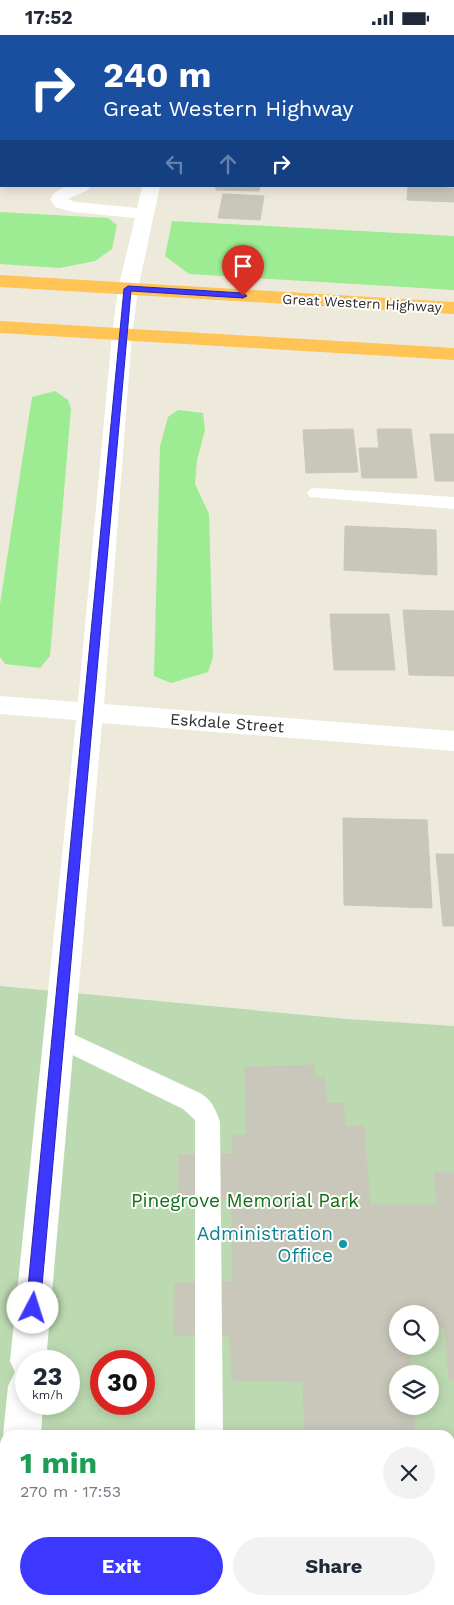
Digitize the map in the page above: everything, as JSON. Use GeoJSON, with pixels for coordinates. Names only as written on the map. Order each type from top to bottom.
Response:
{"type":"FeatureCollection","features":[{"type":"Feature","properties":{"kind":"highway","name":"Great Western Highway"},"geometry":{"type":"LineString","coordinates":[[0,281],[454,308]]}},
{"type":"Feature","properties":{"kind":"highway"},"geometry":{"type":"LineString","coordinates":[[0,327],[454,354]]}},
{"type":"Feature","properties":{"kind":"street"},"geometry":{"type":"LineString","coordinates":[[80,187],[61,195],[59,199],[61,203],[73,207],[144,214]]}},
{"type":"Feature","properties":{"kind":"street"},"geometry":{"type":"LineString","coordinates":[[29,1350],[90,712],[122,335],[128,289],[151,187]]}},
{"type":"Feature","properties":{"kind":"street","name":"Eskdale Street"},"geometry":{"type":"LineString","coordinates":[[0,705],[454,741]]}},
{"type":"Feature","properties":{"kind":"street"},"geometry":{"type":"LineString","coordinates":[[22,1430],[24,1415]]}},
{"type":"Feature","properties":{"kind":"lane"},"geometry":{"type":"LineString","coordinates":[[316,493],[454,503]]}},
{"type":"Feature","properties":{"kind":"lane"},"geometry":{"type":"LineString","coordinates":[[58,1037],[182,1097],[196,1101],[204,1111],[208,1122],[209,1430]]}},
{"type":"Feature","properties":{"kind":"green space"},"geometry":{"type":"Polygon","coordinates":[[[0,212],[108,218],[117,225],[112,249],[95,261],[60,268],[0,264],[0,212]]]}},
{"type":"Feature","properties":{"kind":"green space"},"geometry":{"type":"Polygon","coordinates":[[[172,221],[454,236],[454,290],[189,274],[165,256],[172,221]]]}},
{"type":"Feature","properties":{"kind":"green space"},"geometry":{"type":"Polygon","coordinates":[[[55,391],[68,400],[71,409],[50,656],[40,668],[5,664],[0,657],[0,604],[32,397],[55,391]]]}},
{"type":"Feature","properties":{"kind":"green space"},"geometry":{"type":"Polygon","coordinates":[[[178,410],[203,413],[205,430],[197,460],[195,484],[209,514],[213,657],[208,672],[171,683],[154,676],[160,446],[168,417],[178,410]]]}},
{"type":"Feature","properties":{"kind":"green space","name":"Pinegrove Memorial Park"},"geometry":{"type":"Polygon","coordinates":[[[0,986],[347,1019],[454,1026],[454,1430],[0,1430],[0,986]]]}},
{"type":"Feature","properties":{"kind":"building"},"geometry":{"type":"Polygon","coordinates":[[[216,187],[260,187],[259,191],[216,190],[216,187]]]}},
{"type":"Feature","properties":{"kind":"building"},"geometry":{"type":"Polygon","coordinates":[[[408,187],[454,188],[454,202],[407,200],[408,187]]]}},
{"type":"Feature","properties":{"kind":"building"},"geometry":{"type":"Polygon","coordinates":[[[223,194],[264,196],[260,220],[218,218],[223,194]]]}},
{"type":"Feature","properties":{"kind":"building"},"geometry":{"type":"Polygon","coordinates":[[[353,429],[358,472],[306,473],[303,430],[353,429]]]}},
{"type":"Feature","properties":{"kind":"building"},"geometry":{"type":"Polygon","coordinates":[[[377,429],[411,429],[417,478],[362,478],[359,448],[379,448],[377,429]]]}},
{"type":"Feature","properties":{"kind":"building"},"geometry":{"type":"Polygon","coordinates":[[[430,434],[454,434],[454,481],[435,481],[430,434]]]}},
{"type":"Feature","properties":{"kind":"building"},"geometry":{"type":"Polygon","coordinates":[[[345,526],[436,530],[437,575],[344,570],[345,526]]]}},
{"type":"Feature","properties":{"kind":"building"},"geometry":{"type":"Polygon","coordinates":[[[403,610],[454,611],[454,676],[409,675],[403,610]]]}},
{"type":"Feature","properties":{"kind":"building"},"geometry":{"type":"Polygon","coordinates":[[[330,614],[389,614],[395,670],[334,670],[330,614]]]}},
{"type":"Feature","properties":{"kind":"building"},"geometry":{"type":"Polygon","coordinates":[[[343,818],[427,820],[432,908],[344,905],[343,818]]]}},
{"type":"Feature","properties":{"kind":"building"},"geometry":{"type":"Polygon","coordinates":[[[436,854],[454,854],[454,926],[443,926],[436,854]]]}},
{"type":"Feature","properties":{"kind":"building","name":"Administration Office"},"geometry":{"type":"Polygon","coordinates":[[[314,1065],[315,1078],[325,1077],[327,1103],[343,1103],[345,1127],[364,1126],[370,1205],[437,1205],[434,1172],[454,1172],[454,1380],[449,1380],[445,1328],[439,1328],[439,1305],[389,1305],[389,1355],[410,1355],[410,1365],[389,1365],[389,1415],[414,1415],[415,1430],[305,1430],[303,1382],[232,1380],[230,1335],[174,1335],[175,1283],[232,1282],[232,1199],[178,1199],[179,1155],[233,1154],[233,1135],[246,1135],[245,1067],[314,1065]]]}},
{"type":"Feature","properties":{"kind":"place","name":"Administration Office"},"geometry":{"type":"Point","coordinates":[343,1244]}},
{"type":"Feature","properties":{"kind":"route"},"geometry":{"type":"LineString","coordinates":[[33,1308],[90,712],[122,335],[128,289],[243,296]]}}]}
